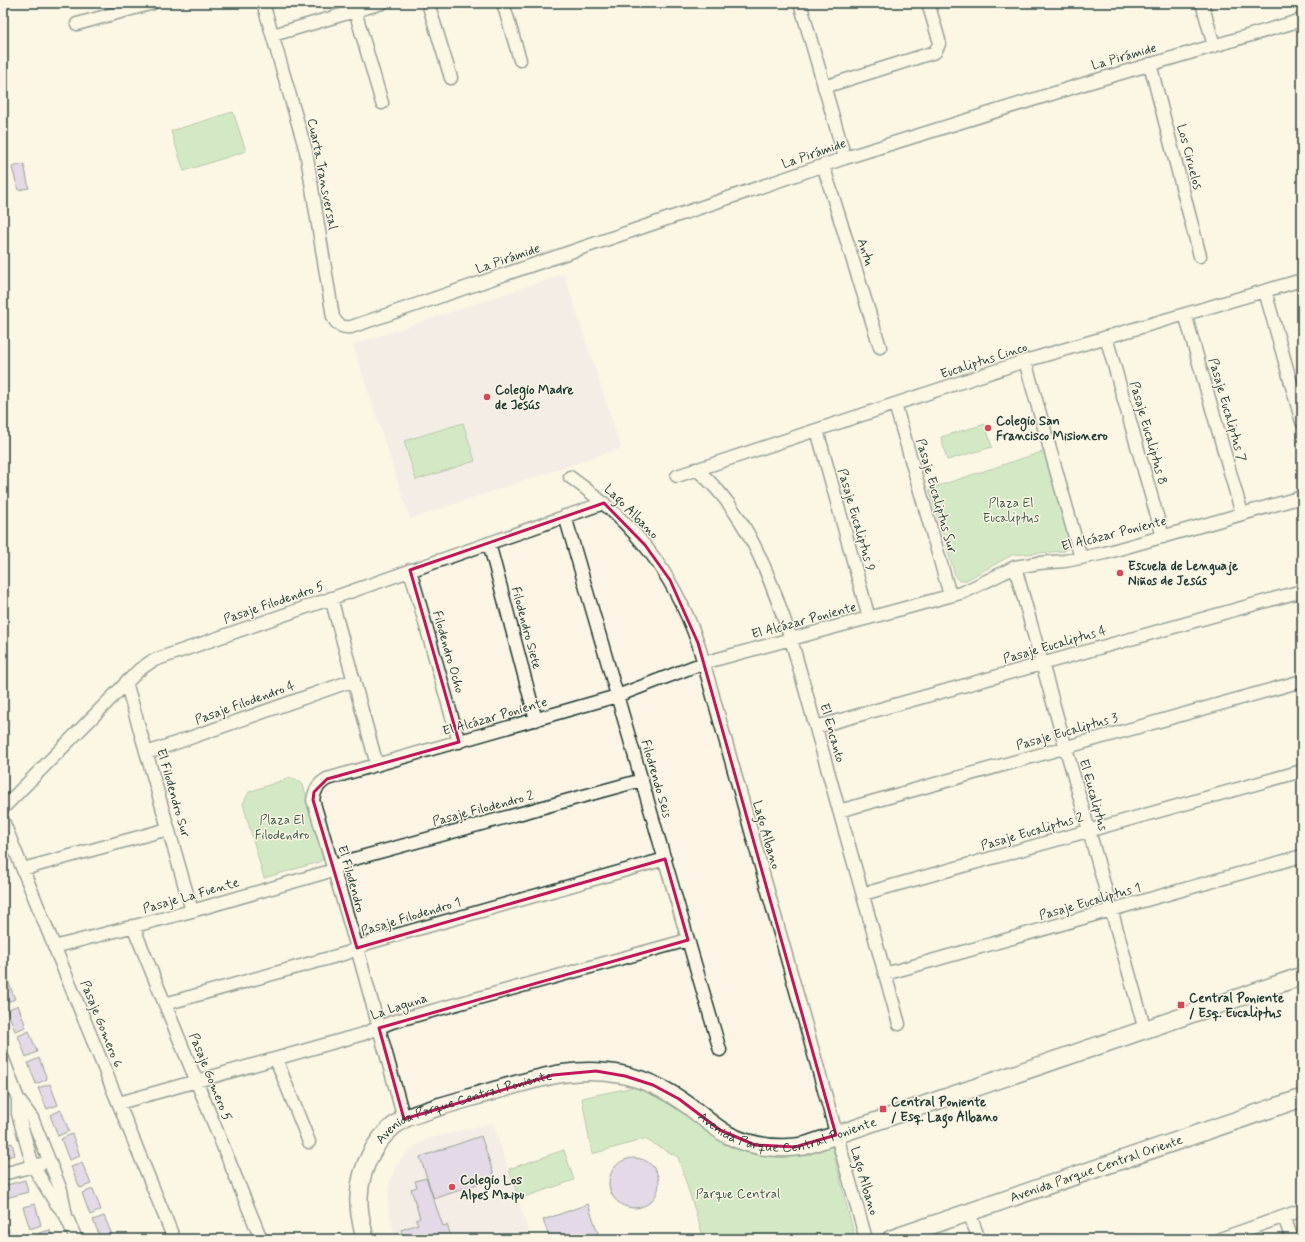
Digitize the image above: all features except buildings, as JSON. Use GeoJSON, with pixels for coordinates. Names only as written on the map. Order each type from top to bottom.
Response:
{"type":"FeatureCollection","features":[{"type":"Feature","properties":{"kind":"street"},"geometry":{"type":"LineString","coordinates":[[77,24],[153,3]]}},
{"type":"Feature","properties":{"kind":"street","name":"Cuarta Transversal"},"geometry":{"type":"LineString","coordinates":[[263,3],[306,151],[334,317],[335,321],[341,326]]}},
{"type":"Feature","properties":{"kind":"street"},"geometry":{"type":"LineString","coordinates":[[273,35],[354,7],[382,3]]}},
{"type":"Feature","properties":{"kind":"street"},"geometry":{"type":"LineString","coordinates":[[428,3],[451,78]]}},
{"type":"Feature","properties":{"kind":"street"},"geometry":{"type":"LineString","coordinates":[[503,3],[520,60]]}},
{"type":"Feature","properties":{"kind":"street"},"geometry":{"type":"LineString","coordinates":[[800,3],[845,158]]}},
{"type":"Feature","properties":{"kind":"street"},"geometry":{"type":"LineString","coordinates":[[824,86],[935,52],[939,44],[939,40],[928,3]]}},
{"type":"Feature","properties":{"kind":"street"},"geometry":{"type":"LineString","coordinates":[[1202,3],[1214,46]]}},
{"type":"Feature","properties":{"kind":"street"},"geometry":{"type":"LineString","coordinates":[[354,7],[382,103]]}},
{"type":"Feature","properties":{"kind":"street","name":"La Pirámide"},"geometry":{"type":"LineString","coordinates":[[341,326],[351,328],[822,165],[1087,83],[1302,20]]}},
{"type":"Feature","properties":{"kind":"street","name":"Los Ciruelos"},"geometry":{"type":"LineString","coordinates":[[1150,64],[1200,256]]}},
{"type":"Feature","properties":{"kind":"street","name":"Antu"},"geometry":{"type":"LineString","coordinates":[[822,165],[880,347]]}},
{"type":"Feature","properties":{"kind":"street","name":"Eucaliptus Cinco"},"geometry":{"type":"LineString","coordinates":[[676,476],[1026,361],[1302,280]]}},
{"type":"Feature","properties":{"kind":"street"},"geometry":{"type":"LineString","coordinates":[[1265,291],[1302,422]]}},
{"type":"Feature","properties":{"kind":"street","name":"Pasaje Eucaliptus 7"},"geometry":{"type":"LineString","coordinates":[[1185,314],[1242,514]]}},
{"type":"Feature","properties":{"kind":"street","name":"Pasaje Eucaliptus 8"},"geometry":{"type":"LineString","coordinates":[[1106,337],[1162,536]]}},
{"type":"Feature","properties":{"kind":"street"},"geometry":{"type":"LineString","coordinates":[[1026,361],[1080,558]]}},
{"type":"Feature","properties":{"kind":"street","name":"Pasaje Eucaliptus Sur"},"geometry":{"type":"LineString","coordinates":[[895,404],[950,595]]}},
{"type":"Feature","properties":{"kind":"street","name":"Pasaje Eucaliptus 9"},"geometry":{"type":"LineString","coordinates":[[817,430],[869,618]]}},
{"type":"Feature","properties":{"kind":"street","name":"El Encanto"},"geometry":{"type":"LineString","coordinates":[[696,469],[729,505],[746,530],[771,583],[791,639],[900,1024]]}},
{"type":"Feature","properties":{"kind":"street","name":"Lago Albano"},"geometry":{"type":"LineString","coordinates":[[570,477],[604,502],[645,545],[670,580],[690,621],[703,662],[866,1239]]}},
{"type":"Feature","properties":{"kind":"street","name":"El Alcázar Poniente"},"geometry":{"type":"LineString","coordinates":[[317,787],[327,779],[617,696],[703,662],[971,589],[1015,567],[1030,564],[1060,562],[1080,558],[1302,497]]}},
{"type":"Feature","properties":{"kind":"street","name":"Pasaje Filodendro 5"},"geometry":{"type":"LineString","coordinates":[[3,808],[138,670],[152,661],[604,502]]}},
{"type":"Feature","properties":{"kind":"street","name":"Filodrendo Seis"},"geometry":{"type":"LineString","coordinates":[[565,516],[720,1050]]}},
{"type":"Feature","properties":{"kind":"street","name":"Filodendro Siete"},"geometry":{"type":"LineString","coordinates":[[489,543],[536,720]]}},
{"type":"Feature","properties":{"kind":"street","name":"El Eucaliptus"},"geometry":{"type":"LineString","coordinates":[[1015,567],[1145,1030]]}},
{"type":"Feature","properties":{"kind":"street","name":"Filodendro Ocho"},"geometry":{"type":"LineString","coordinates":[[410,570],[459,742]]}},
{"type":"Feature","properties":{"kind":"street","name":"Pasaje Eucaliptus 4"},"geometry":{"type":"LineString","coordinates":[[816,727],[1302,591]]}},
{"type":"Feature","properties":{"kind":"street"},"geometry":{"type":"LineString","coordinates":[[331,598],[377,765]]}},
{"type":"Feature","properties":{"kind":"street","name":"Pasaje Filodendro 4"},"geometry":{"type":"LineString","coordinates":[[147,753],[354,680]]}},
{"type":"Feature","properties":{"kind":"street","name":"Pasaje Eucaliptus 3"},"geometry":{"type":"LineString","coordinates":[[839,811],[1302,681]]}},
{"type":"Feature","properties":{"kind":"street","name":"El Filodendro Sur"},"geometry":{"type":"LineString","coordinates":[[126,682],[192,911]]}},
{"type":"Feature","properties":{"kind":"street","name":"Pasaje Eucaliptus 2"},"geometry":{"type":"LineString","coordinates":[[863,894],[1302,771]]}},
{"type":"Feature","properties":{"kind":"street","name":"Pasaje Filodendro 2"},"geometry":{"type":"LineString","coordinates":[[334,870],[343,862],[642,780]]}},
{"type":"Feature","properties":{"kind":"street","name":"El Filodendro"},"geometry":{"type":"LineString","coordinates":[[317,787],[314,792],[313,800],[357,948],[404,1119]]}},
{"type":"Feature","properties":{"kind":"street","name":"Pasaje Gomero 6"},"geometry":{"type":"LineString","coordinates":[[3,820],[174,1239]]}},
{"type":"Feature","properties":{"kind":"street"},"geometry":{"type":"LineString","coordinates":[[22,869],[168,829]]}},
{"type":"Feature","properties":{"kind":"street","name":"Pasaje Eucaliptus 1"},"geometry":{"type":"LineString","coordinates":[[885,974],[1302,856]]}},
{"type":"Feature","properties":{"kind":"street","name":"Pasaje Filodendro 1"},"geometry":{"type":"LineString","coordinates":[[165,1004],[347,953],[368,943],[665,859]]}},
{"type":"Feature","properties":{"kind":"street","name":"Pasaje La Fuente"},"geometry":{"type":"LineString","coordinates":[[54,948],[192,911],[334,870]]}},
{"type":"Feature","properties":{"kind":"street","name":"Pasaje Gomero 5"},"geometry":{"type":"LineString","coordinates":[[133,926],[261,1239]]}},
{"type":"Feature","properties":{"kind":"street","name":"La Laguna"},"geometry":{"type":"LineString","coordinates":[[119,1104],[362,1034],[400,1020],[688,940]]}},
{"type":"Feature","properties":{"kind":"street","name":"Avenida Parque Central Poniente"},"geometry":{"type":"LineString","coordinates":[[365,1239],[360,1217],[359,1198],[361,1181],[365,1166],[382,1138],[404,1119],[466,1099],[553,1075],[574,1072],[596,1072],[625,1076],[653,1085],[679,1099],[720,1130],[737,1139],[755,1145],[777,1148],[795,1147],[817,1143],[1302,976]]}},
{"type":"Feature","properties":{"kind":"street"},"geometry":{"type":"LineString","coordinates":[[276,1058],[309,1142]]}},
{"type":"Feature","properties":{"kind":"street"},"geometry":{"type":"LineString","coordinates":[[3,1059],[18,1099],[32,1118],[50,1162],[61,1190],[66,1216],[76,1239]]}},
{"type":"Feature","properties":{"kind":"street","name":"Avenida Parque Central Oriente"},"geometry":{"type":"LineString","coordinates":[[891,1239],[1302,1098]]}},
{"type":"Feature","properties":{"kind":"street"},"geometry":{"type":"LineString","coordinates":[[18,1099],[18,1114],[33,1166],[55,1202],[66,1216]]}},
{"type":"Feature","properties":{"kind":"street"},"geometry":{"type":"LineString","coordinates":[[3,1174],[50,1162]]}},
{"type":"Feature","properties":{"kind":"street"},"geometry":{"type":"LineString","coordinates":[[1220,1239],[1302,1210]]}},
{"type":"Feature","properties":{"kind":"street"},"geometry":{"type":"LineString","coordinates":[[969,1213],[978,1239]]}},
{"type":"Feature","properties":{"kind":"street"},"geometry":{"type":"LineString","coordinates":[[1284,1217],[1292,1239]]}},
{"type":"Feature","properties":{"kind":"highlighted area"},"geometry":{"type":"Polygon","coordinates":[[[604,503],[645,545],[670,580],[698,643],[836,1135],[795,1147],[755,1145],[720,1130],[679,1099],[653,1085],[625,1076],[596,1071],[553,1075],[404,1119],[379,1028],[688,940],[665,859],[357,948],[313,800],[314,792],[327,779],[459,742],[410,570],[604,503]]]}},
{"type":"Feature","properties":{"kind":"shaded area","name":"Colegio Madre de Jesús"},"geometry":{"type":"Polygon","coordinates":[[[564,274],[621,448],[410,519],[353,345],[564,274]]]}},
{"type":"Feature","properties":{"kind":"shaded area","name":"Colegio Los Alpes Maipu"},"geometry":{"type":"Polygon","coordinates":[[[493,1123],[531,1239],[395,1239],[388,1205],[388,1194],[390,1181],[396,1166],[405,1155],[427,1139],[493,1123]]]}},
{"type":"Feature","properties":{"kind":"green space"},"geometry":{"type":"Polygon","coordinates":[[[233,112],[246,151],[184,171],[171,131],[233,112]]]}},
{"type":"Feature","properties":{"kind":"green space"},"geometry":{"type":"Polygon","coordinates":[[[463,423],[475,461],[416,480],[404,441],[463,423]]]}},
{"type":"Feature","properties":{"kind":"green space"},"geometry":{"type":"Polygon","coordinates":[[[985,424],[992,447],[947,460],[941,437],[985,424]]]}},
{"type":"Feature","properties":{"kind":"green space","name":"Plaza El Eucaliptus"},"geometry":{"type":"Polygon","coordinates":[[[1045,451],[1070,543],[1068,549],[1064,551],[1012,555],[966,580],[960,581],[956,578],[929,489],[1045,451]]]}},
{"type":"Feature","properties":{"kind":"green space","name":"Plaza El Filodendro"},"geometry":{"type":"Polygon","coordinates":[[[289,778],[299,781],[303,785],[323,851],[323,859],[319,862],[264,878],[243,804],[249,792],[289,778]]]}},
{"type":"Feature","properties":{"kind":"green space","name":"Parque Central"},"geometry":{"type":"Polygon","coordinates":[[[639,1086],[667,1101],[739,1150],[796,1152],[831,1142],[855,1239],[704,1239],[678,1157],[645,1139],[592,1154],[582,1098],[639,1086]]]}},
{"type":"Feature","properties":{"kind":"green space"},"geometry":{"type":"Polygon","coordinates":[[[564,1150],[574,1180],[519,1199],[509,1169],[564,1150]]]}},
{"type":"Feature","properties":{"kind":"place","name":"Colegio Madre de Jesús"},"geometry":{"type":"Point","coordinates":[487,397]}},
{"type":"Feature","properties":{"kind":"place","name":"Colegio San Francisco Misionero"},"geometry":{"type":"Point","coordinates":[988,428]}},
{"type":"Feature","properties":{"kind":"place","name":"Escuela de Lenguaje Niños de Jesús"},"geometry":{"type":"Point","coordinates":[1120,573]}},
{"type":"Feature","properties":{"kind":"place","name":"Central Poniente / Esq. Eucaliptus"},"geometry":{"type":"Point","coordinates":[1181,1005]}},
{"type":"Feature","properties":{"kind":"place","name":"Central Poniente / Esq. Lago Albano"},"geometry":{"type":"Point","coordinates":[883,1109]}},
{"type":"Feature","properties":{"kind":"place","name":"Colegio Los Alpes Maipu"},"geometry":{"type":"Point","coordinates":[452,1187]}}]}
